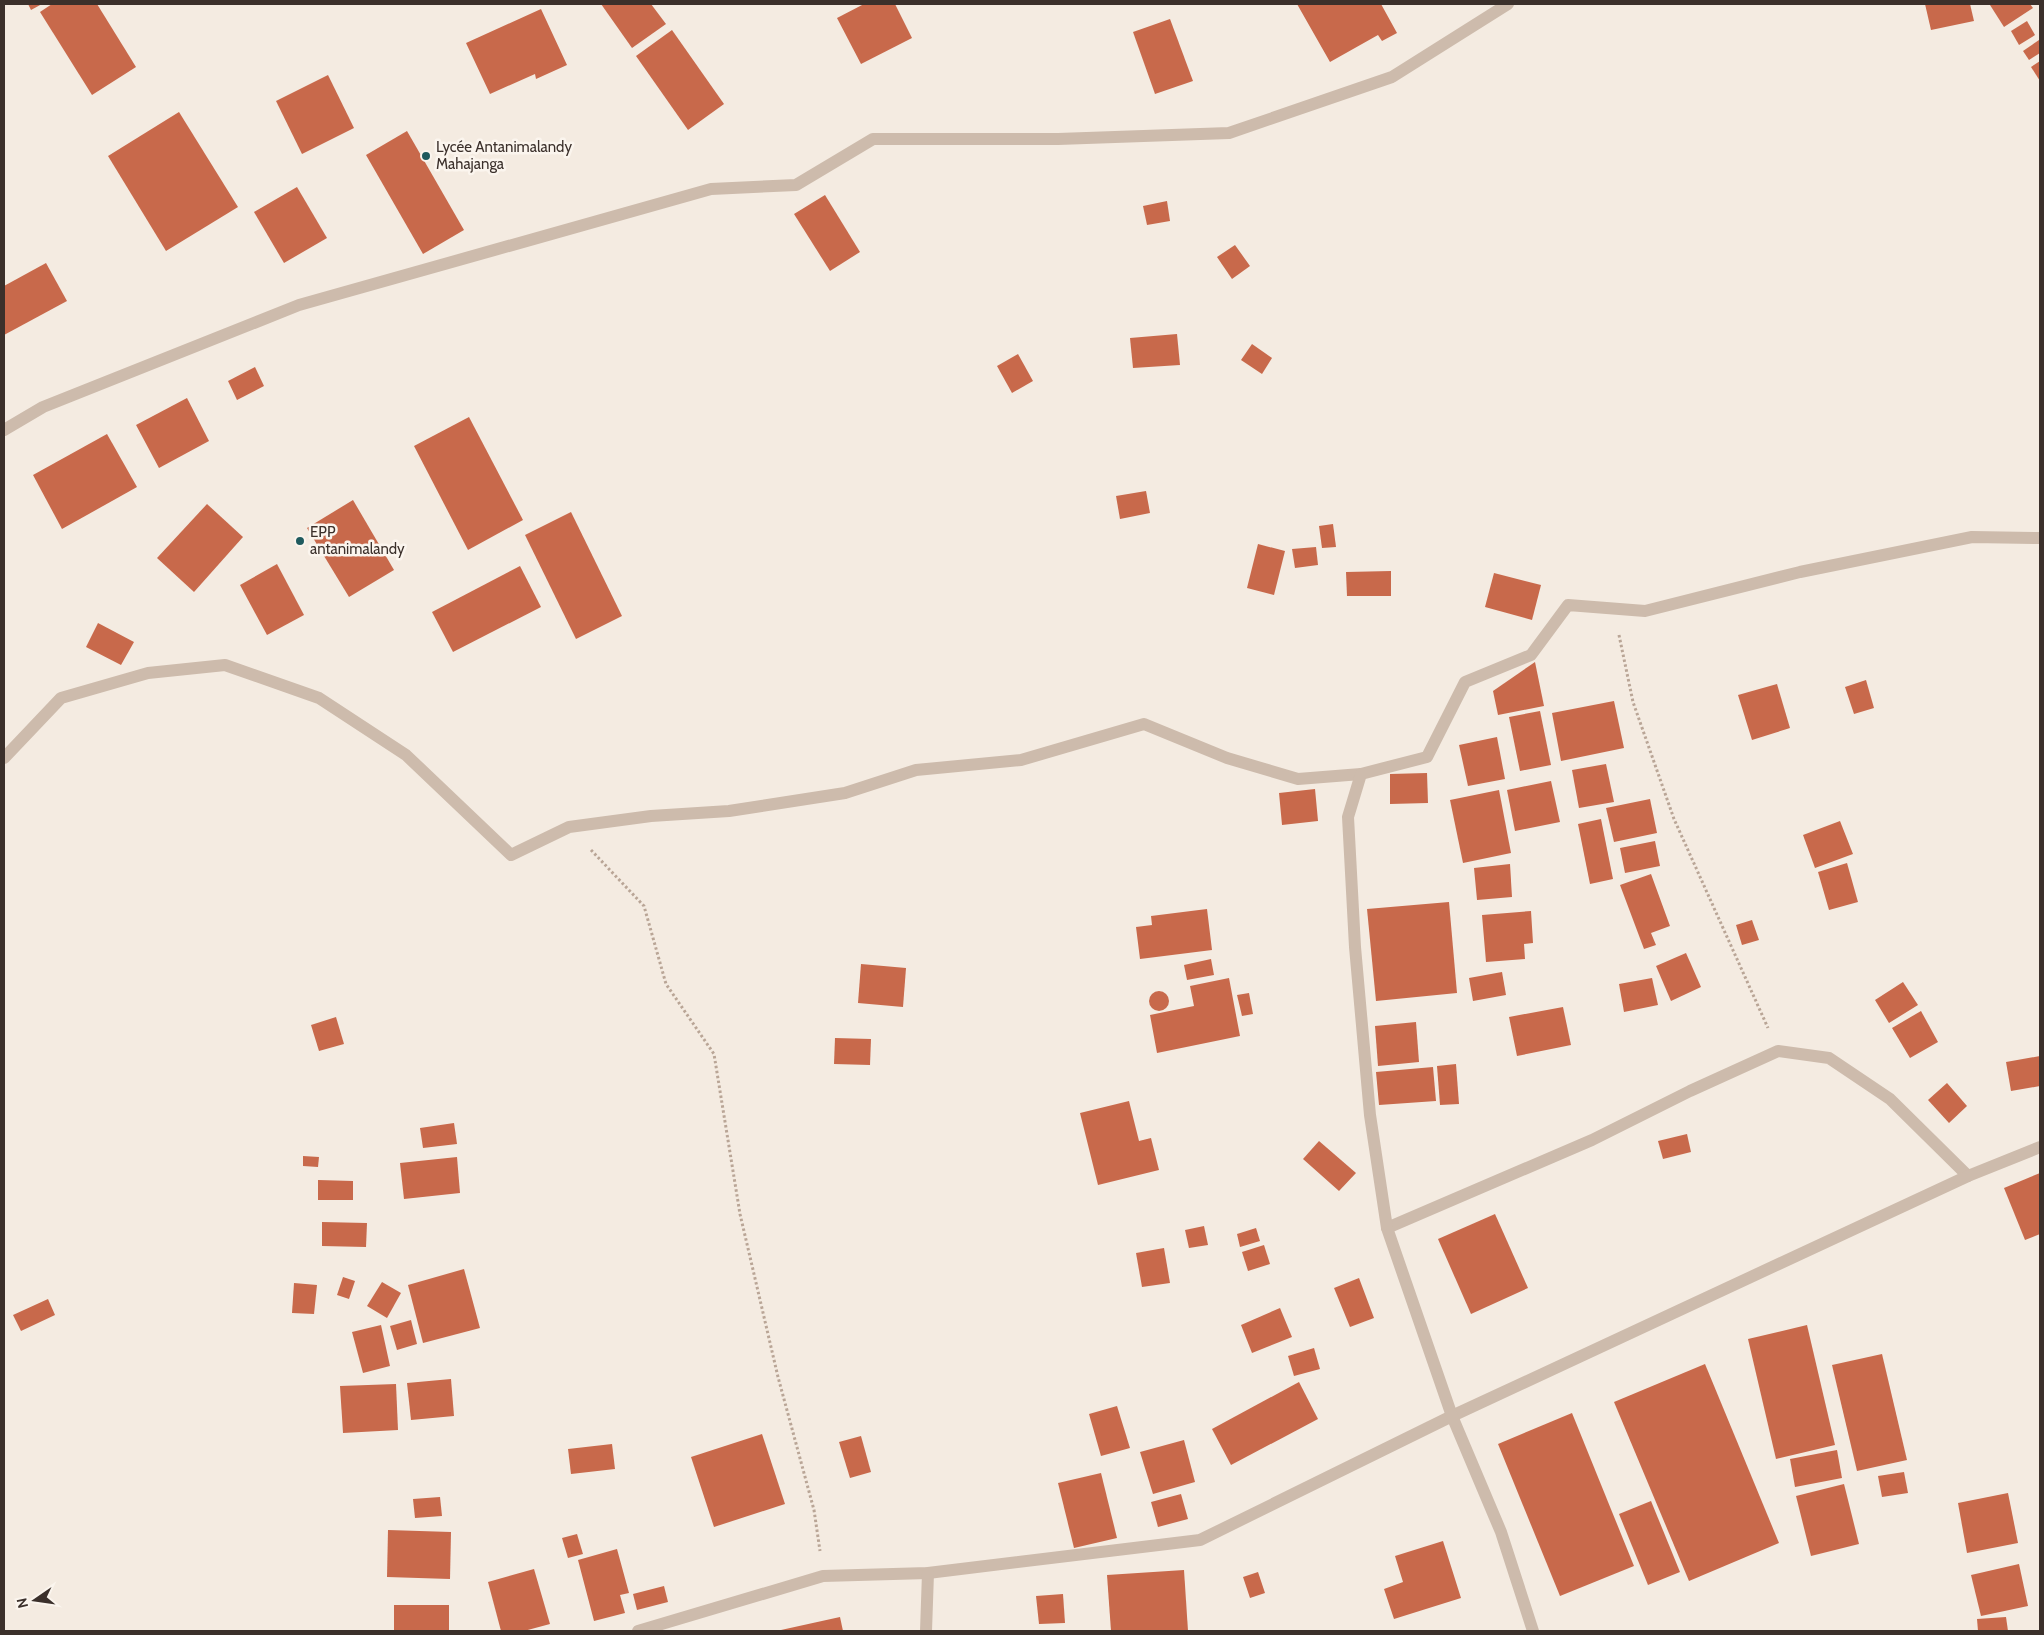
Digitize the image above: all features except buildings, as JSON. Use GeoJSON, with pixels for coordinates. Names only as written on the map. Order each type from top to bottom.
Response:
{"type":"FeatureCollection","features":[{"type":"Feature","properties":{"kind":"street"},"geometry":{"type":"LineString","coordinates":[[4,430],[43,407],[299,305],[711,189],[796,185],[873,140],[1058,140],[1229,133],[1392,77],[1508,4]]}},
{"type":"Feature","properties":{"kind":"street"},"geometry":{"type":"LineString","coordinates":[[4,758],[61,698],[148,673],[224,665],[319,698],[406,755],[511,856],[569,827],[651,816],[729,811],[845,793],[916,770],[1021,760],[1144,724],[1227,758],[1298,780],[1361,774],[1427,758],[1465,682],[1531,655],[1568,605],[1644,611],[1800,572],[1972,537],[2040,538]]}},
{"type":"Feature","properties":{"kind":"street"},"geometry":{"type":"LineString","coordinates":[[1361,774],[1348,817],[1355,947],[1370,1115],[1387,1228],[1452,1416],[1501,1532],[1533,1631]]}},
{"type":"Feature","properties":{"kind":"street"},"geometry":{"type":"LineString","coordinates":[[1387,1228],[1592,1140],[1690,1091],[1778,1051],[1829,1058],[1890,1099],[1968,1176]]}},
{"type":"Feature","properties":{"kind":"street"},"geometry":{"type":"LineString","coordinates":[[638,1631],[823,1576],[928,1573],[1200,1540],[1452,1416],[1968,1176],[2040,1147]]}},
{"type":"Feature","properties":{"kind":"street"},"geometry":{"type":"LineString","coordinates":[[926,1631],[928,1573]]}},
{"type":"Feature","properties":{"kind":"path"},"geometry":{"type":"LineString","coordinates":[[1614,608],[1633,702],[1674,819],[1778,1051]]}},
{"type":"Feature","properties":{"kind":"path"},"geometry":{"type":"LineString","coordinates":[[569,827],[644,906],[666,984],[714,1054],[740,1214],[778,1377],[814,1510],[823,1576]]}},
{"type":"Feature","properties":{"kind":"place","name":"Lycée Antanimalandy Mahajanga"},"geometry":{"type":"Point","coordinates":[426,156]}},
{"type":"Feature","properties":{"kind":"place","name":"EPP antanimalandy"},"geometry":{"type":"Point","coordinates":[300,541]}}]}
